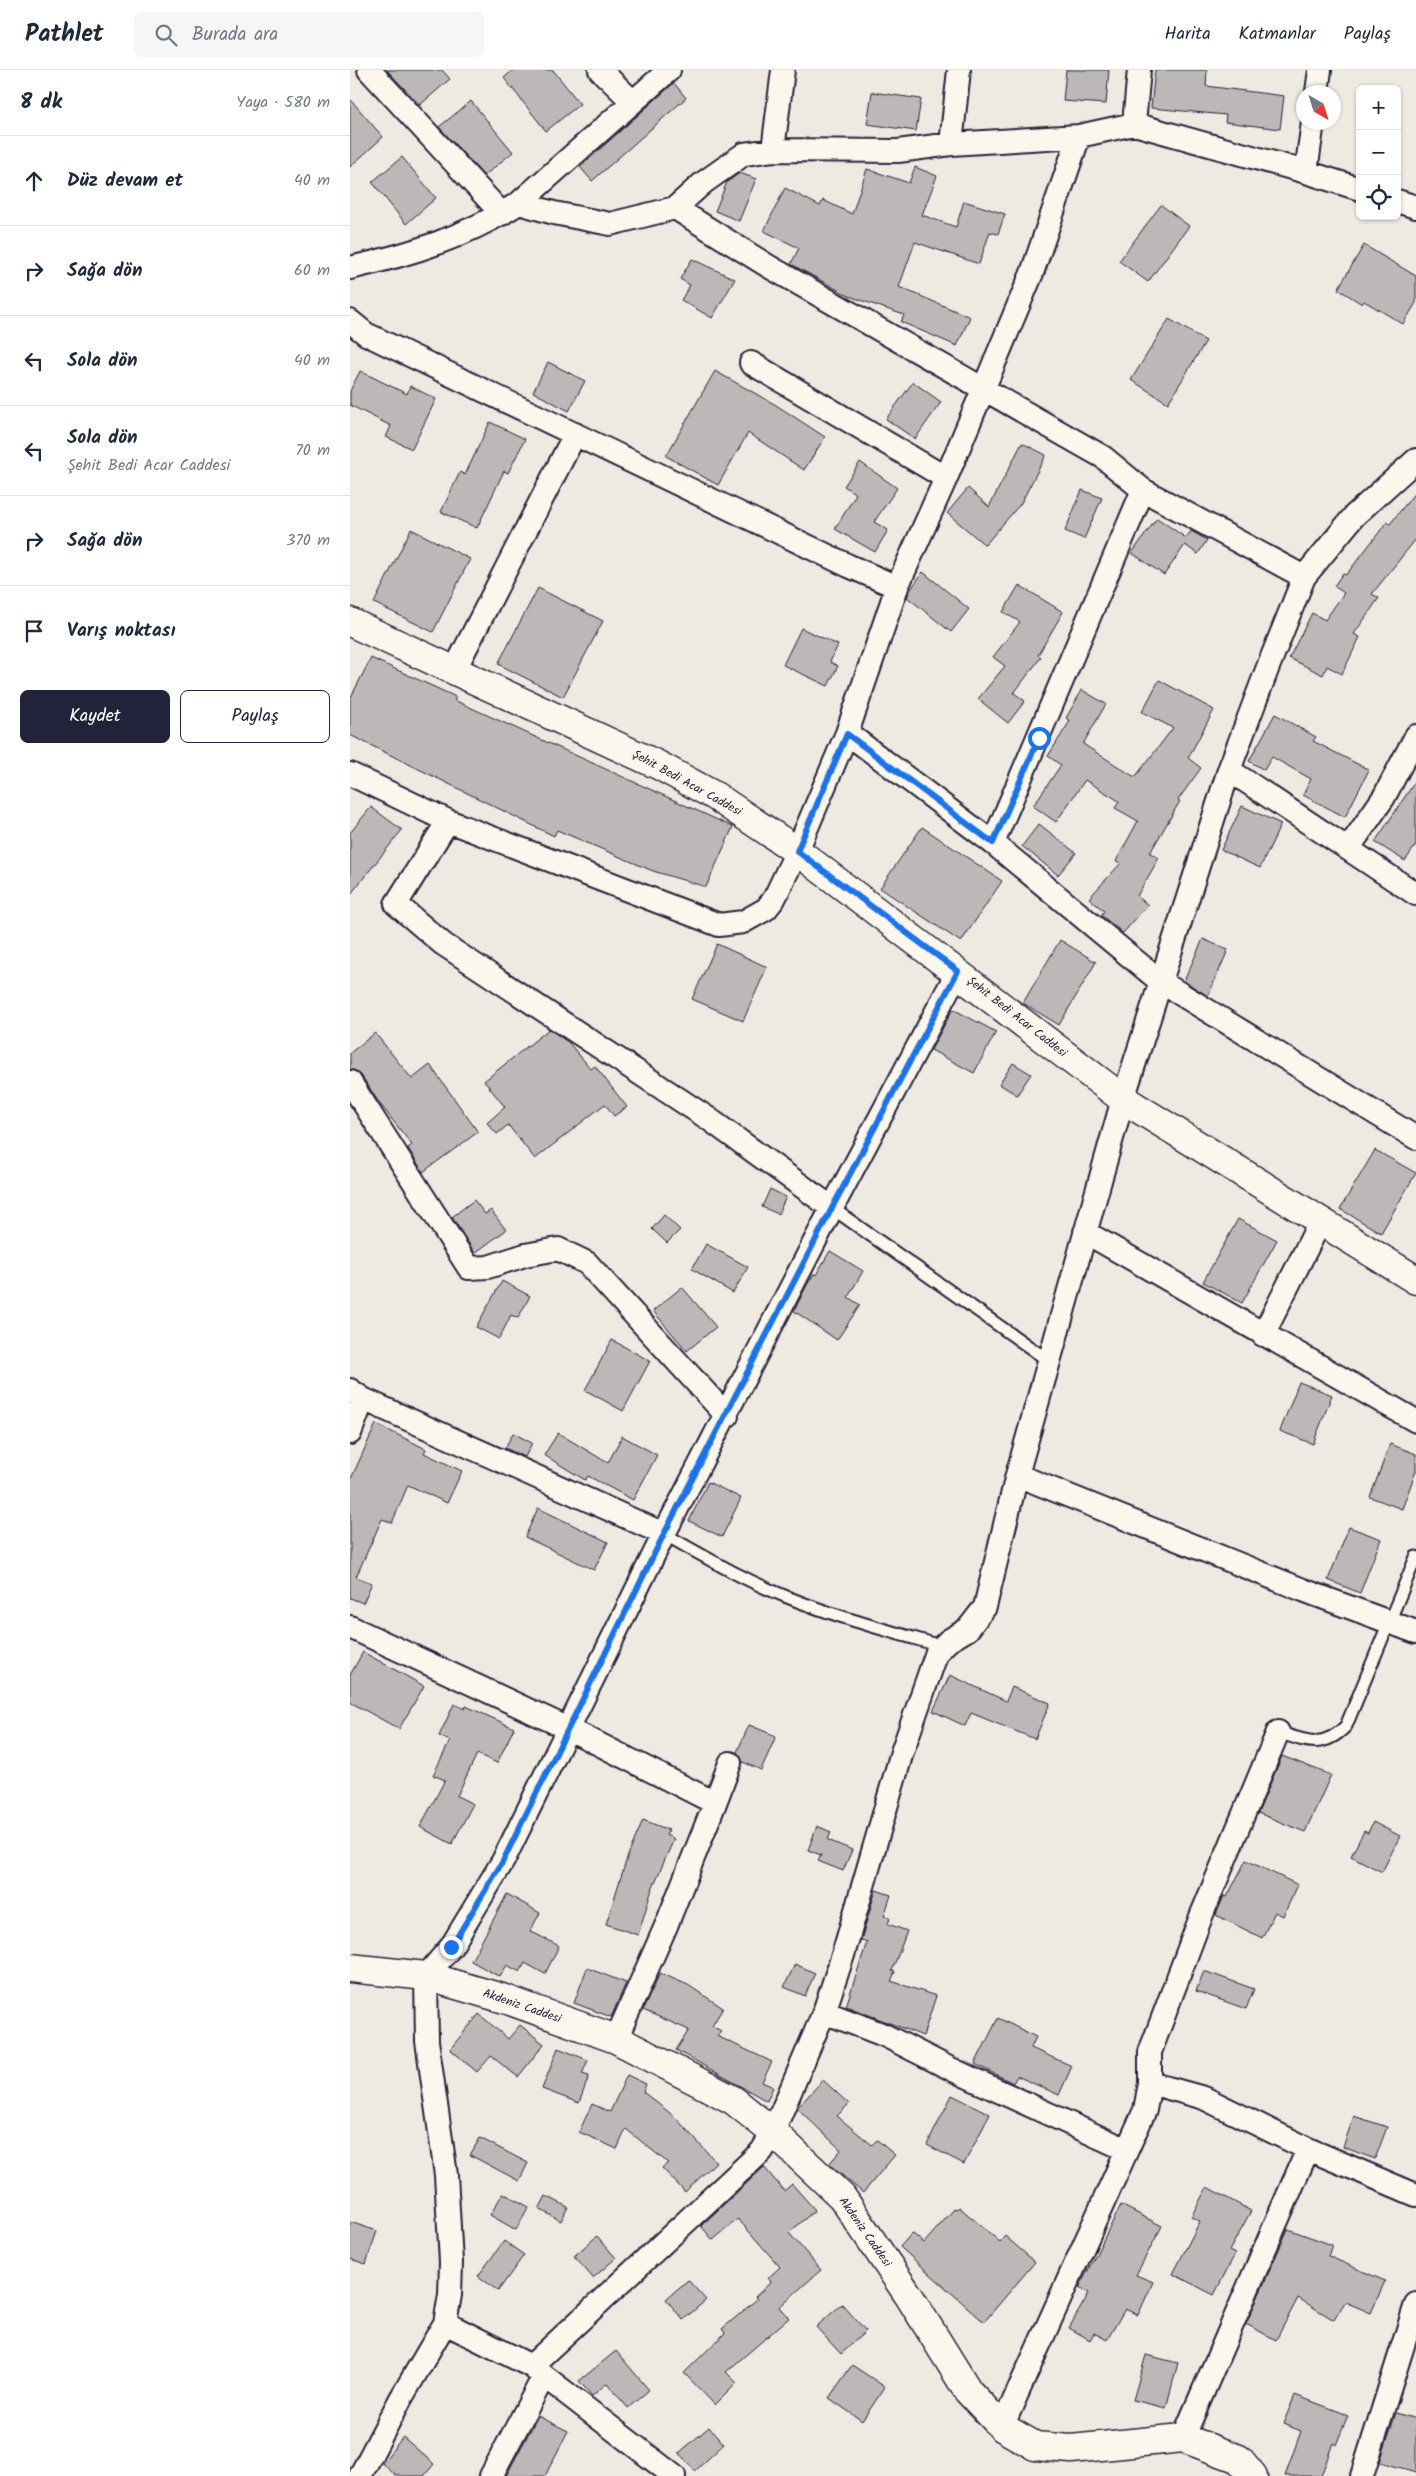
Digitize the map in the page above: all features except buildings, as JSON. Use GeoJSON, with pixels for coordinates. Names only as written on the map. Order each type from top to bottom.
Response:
{"type":"FeatureCollection","features":[{"type":"Feature","properties":{"kind":"street"},"geometry":{"type":"LineString","coordinates":[[369,70],[511,209],[610,224],[675,208],[703,183],[744,154],[773,150],[898,151],[951,144],[1079,136],[1134,124],[1356,188]]}},
{"type":"Feature","properties":{"kind":"street"},"geometry":{"type":"LineString","coordinates":[[600,70],[632,101]]}},
{"type":"Feature","properties":{"kind":"street"},"geometry":{"type":"LineString","coordinates":[[350,268],[396,258],[455,238],[511,209],[669,70]]}},
{"type":"Feature","properties":{"kind":"street"},"geometry":{"type":"LineString","coordinates":[[773,150],[783,70]]}},
{"type":"Feature","properties":{"kind":"street"},"geometry":{"type":"LineString","coordinates":[[951,144],[959,70]]}},
{"type":"Feature","properties":{"kind":"street"},"geometry":{"type":"LineString","coordinates":[[1134,124],[1139,70]]}},
{"type":"Feature","properties":{"kind":"street"},"geometry":{"type":"LineString","coordinates":[[1318,85],[1320,70]]}},
{"type":"Feature","properties":{"kind":"street"},"geometry":{"type":"LineString","coordinates":[[1306,172],[1312,130]]}},
{"type":"Feature","properties":{"kind":"street"},"geometry":{"type":"LineString","coordinates":[[350,774],[448,822],[719,924],[743,922],[766,909],[774,899],[797,851],[847,734],[896,587],[946,478],[1032,273],[1079,136]]}},
{"type":"Feature","properties":{"kind":"street"},"geometry":{"type":"LineString","coordinates":[[1401,202],[1416,207]]}},
{"type":"Feature","properties":{"kind":"street"},"geometry":{"type":"LineString","coordinates":[[675,208],[768,266],[1103,457],[1143,490],[1304,577]]}},
{"type":"Feature","properties":{"kind":"street"},"geometry":{"type":"LineString","coordinates":[[350,321],[366,334],[896,587]]}},
{"type":"Feature","properties":{"kind":"street"},"geometry":{"type":"LineString","coordinates":[[750,363],[946,478]]}},
{"type":"Feature","properties":{"kind":"street"},"geometry":{"type":"LineString","coordinates":[[455,669],[575,434]]}},
{"type":"Feature","properties":{"kind":"street"},"geometry":{"type":"LineString","coordinates":[[491,2476],[537,2371],[762,2151],[773,2132],[824,2012],[852,1928],[902,1752],[937,1652],[941,1646],[968,1630],[985,1607],[1017,1475],[1123,1098],[1229,770],[1304,577],[1355,515],[1416,460]]}},
{"type":"Feature","properties":{"kind":"street"},"geometry":{"type":"LineString","coordinates":[[993,843],[1143,490]]}},
{"type":"Feature","properties":{"kind":"street","name":"Şehit Bedi Acar Caddesi"},"geometry":{"type":"LineString","coordinates":[[351,624],[455,669],[658,764],[715,796],[797,851],[958,971],[1123,1098],[1416,1280]]}},
{"type":"Feature","properties":{"kind":"street"},"geometry":{"type":"LineString","coordinates":[[847,734],[993,843],[1160,982],[1416,1138]]}},
{"type":"Feature","properties":{"kind":"street"},"geometry":{"type":"LineString","coordinates":[[1348,849],[1384,797],[1416,736]]}},
{"type":"Feature","properties":{"kind":"street"},"geometry":{"type":"LineString","coordinates":[[1229,770],[1416,894]]}},
{"type":"Feature","properties":{"kind":"street"},"geometry":{"type":"LineString","coordinates":[[448,822],[396,904],[443,944],[709,1119],[832,1208]]}},
{"type":"Feature","properties":{"kind":"street"},"geometry":{"type":"LineString","coordinates":[[360,2476],[400,2400],[445,2323],[450,2295],[450,2242],[446,2175],[427,2041],[426,1976],[451,1947],[503,1861],[664,1534],[727,1416],[832,1208],[958,971]]}},
{"type":"Feature","properties":{"kind":"street"},"geometry":{"type":"LineString","coordinates":[[350,1082],[469,1268],[488,1267],[525,1255],[558,1249],[587,1263],[727,1416]]}},
{"type":"Feature","properties":{"kind":"street"},"geometry":{"type":"LineString","coordinates":[[1262,1335],[1320,1222]]}},
{"type":"Feature","properties":{"kind":"street"},"geometry":{"type":"LineString","coordinates":[[1085,1232],[1262,1335],[1416,1421]]}},
{"type":"Feature","properties":{"kind":"street"},"geometry":{"type":"LineString","coordinates":[[350,1433],[357,1395],[664,1534]]}},
{"type":"Feature","properties":{"kind":"street"},"geometry":{"type":"LineString","coordinates":[[1017,1475],[1294,1587],[1416,1632]]}},
{"type":"Feature","properties":{"kind":"street"},"geometry":{"type":"LineString","coordinates":[[350,1627],[569,1729],[715,1803]]}},
{"type":"Feature","properties":{"kind":"street"},"geometry":{"type":"LineString","coordinates":[[1002,2427],[1145,2110],[1150,2082],[1150,2052],[1202,1914],[1278,1732]]}},
{"type":"Feature","properties":{"kind":"street"},"geometry":{"type":"LineString","coordinates":[[616,2039],[666,1926],[730,1763]]}},
{"type":"Feature","properties":{"kind":"street","name":"Akdeniz Caddesi"},"geometry":{"type":"LineString","coordinates":[[350,1968],[426,1976],[506,1999],[616,2039],[733,2100],[773,2132],[842,2197],[909,2296],[968,2390],[1002,2427],[1035,2446],[1071,2449],[1183,2438],[1239,2459],[1253,2476]]}},
{"type":"Feature","properties":{"kind":"street"},"geometry":{"type":"LineString","coordinates":[[824,2012],[884,2035],[951,2070],[1127,2150]]}},
{"type":"Feature","properties":{"kind":"street"},"geometry":{"type":"LineString","coordinates":[[1150,2082],[1204,2098],[1308,2149],[1416,2196]]}},
{"type":"Feature","properties":{"kind":"street"},"geometry":{"type":"LineString","coordinates":[[1183,2438],[1308,2149]]}},
{"type":"Feature","properties":{"kind":"street"},"geometry":{"type":"LineString","coordinates":[[1363,2476],[1416,2304]]}},
{"type":"Feature","properties":{"kind":"street"},"geometry":{"type":"LineString","coordinates":[[445,2323],[537,2371],[674,2476]]}},
{"type":"Feature","properties":{"kind":"lane"},"geometry":{"type":"LineString","coordinates":[[832,1208],[1049,1360]]}},
{"type":"Feature","properties":{"kind":"lane"},"geometry":{"type":"LineString","coordinates":[[664,1534],[754,1583],[786,1597],[820,1610],[941,1646]]}},
{"type":"Feature","properties":{"kind":"lane"},"geometry":{"type":"LineString","coordinates":[[1278,1732],[1308,1742],[1328,1740],[1346,1726],[1416,1557]]}},
{"type":"Feature","properties":{"kind":"route"},"geometry":{"type":"LineString","coordinates":[[451,1947],[503,1861],[664,1534],[727,1416],[832,1208],[958,971],[797,851],[847,734],[897,769],[993,843],[1039,738]]}}]}
